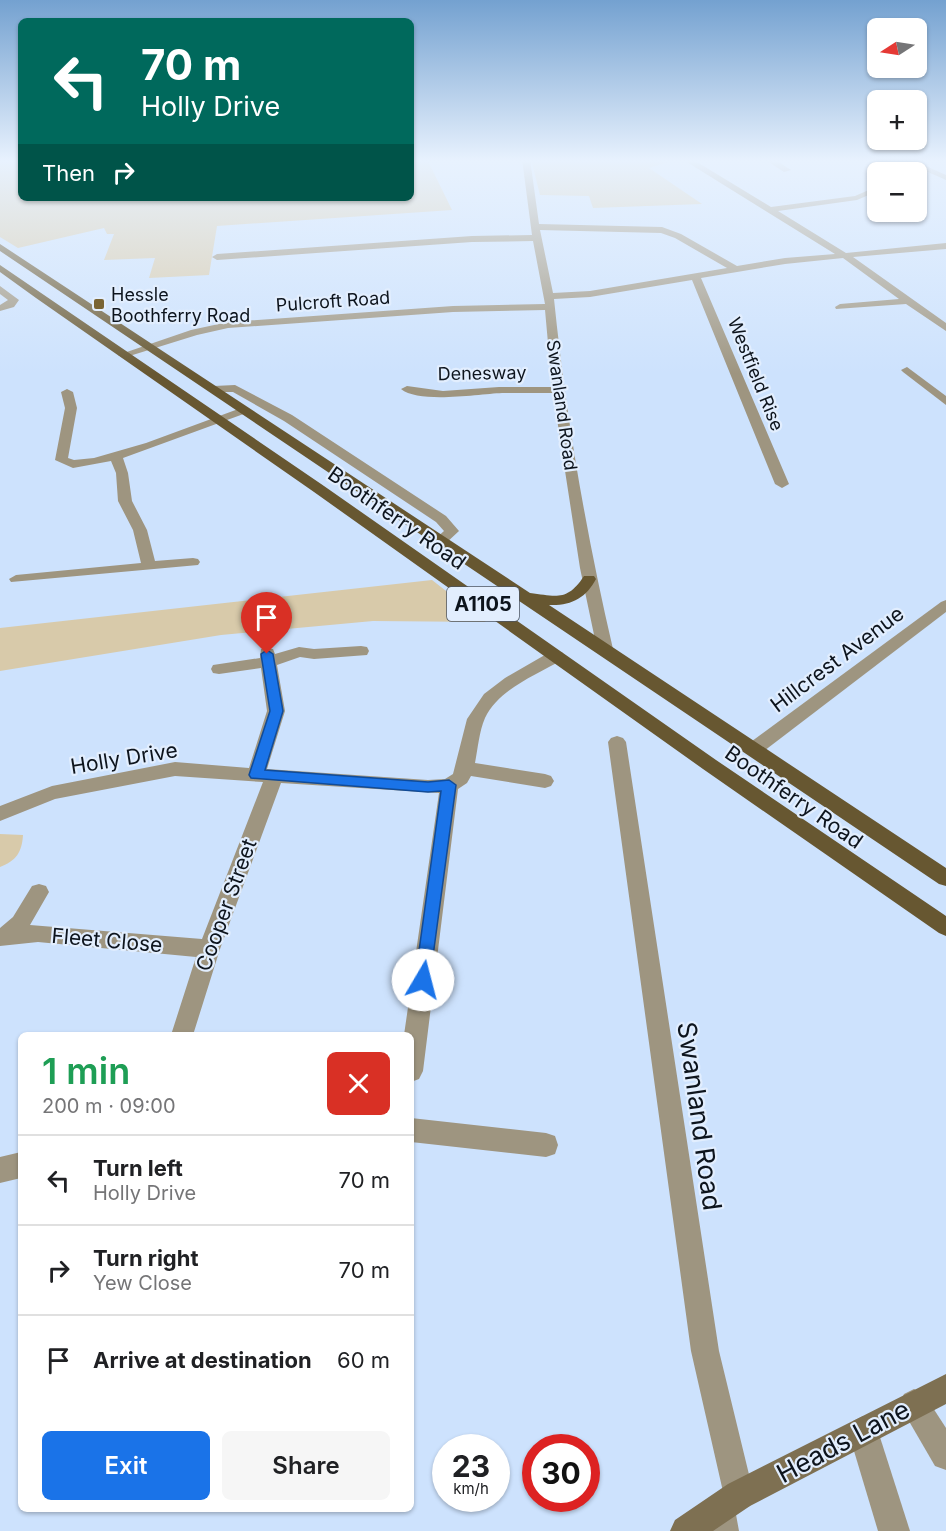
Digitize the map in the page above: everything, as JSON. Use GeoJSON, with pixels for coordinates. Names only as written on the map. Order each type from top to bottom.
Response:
{"type":"FeatureCollection","features":[{"type":"Feature","properties":{"kind":"main road","name":"Boothferry Road"},"geometry":{"type":"LineString","coordinates":[[0,247],[946,878]]}},
{"type":"Feature","properties":{"kind":"main road","name":"Boothferry Road"},"geometry":{"type":"LineString","coordinates":[[0,268],[123,356],[946,927]]}},
{"type":"Feature","properties":{"kind":"main road"},"geometry":{"type":"LineString","coordinates":[[521,594],[541,601],[565,600],[585,589],[590,579]]}},
{"type":"Feature","properties":{"kind":"street"},"geometry":{"type":"LineString","coordinates":[[217,257],[537,233],[643,230]]}},
{"type":"Feature","properties":{"kind":"street"},"geometry":{"type":"LineString","coordinates":[[663,230],[678,236],[737,270]]}},
{"type":"Feature","properties":{"kind":"street"},"geometry":{"type":"LineString","coordinates":[[804,230],[844,255],[946,328]]}},
{"type":"Feature","properties":{"kind":"street","name":"Swanland Road"},"geometry":{"type":"LineString","coordinates":[[537,233],[550,301],[558,390],[590,579],[605,649]]}},
{"type":"Feature","properties":{"kind":"street","name":"Pulcroft Road"},"geometry":{"type":"LineString","coordinates":[[123,356],[150,346],[228,325],[550,301],[696,278],[785,261],[946,246]]}},
{"type":"Feature","properties":{"kind":"street","name":"Westfield Rise"},"geometry":{"type":"LineString","coordinates":[[696,278],[782,484]]}},
{"type":"Feature","properties":{"kind":"street"},"geometry":{"type":"LineString","coordinates":[[0,289],[14,300],[10,305],[0,308]]}},
{"type":"Feature","properties":{"kind":"street"},"geometry":{"type":"LineString","coordinates":[[840,307],[910,301]]}},
{"type":"Feature","properties":{"kind":"street"},"geometry":{"type":"LineString","coordinates":[[907,370],[946,402]]}},
{"type":"Feature","properties":{"kind":"street","name":"Boothferry Road"},"geometry":{"type":"LineString","coordinates":[[214,389],[235,388],[288,418],[432,513],[452,531],[440,541]]}},
{"type":"Feature","properties":{"kind":"street","name":"Denesway"},"geometry":{"type":"LineString","coordinates":[[407,389],[468,394],[499,390],[558,390]]}},
{"type":"Feature","properties":{"kind":"street"},"geometry":{"type":"LineString","coordinates":[[67,392],[70,396],[71,408],[63,462],[75,465],[116,457],[245,410]]}},
{"type":"Feature","properties":{"kind":"street"},"geometry":{"type":"LineString","coordinates":[[116,457],[122,472],[125,501],[140,530],[149,565]]}},
{"type":"Feature","properties":{"kind":"street"},"geometry":{"type":"LineString","coordinates":[[16,579],[193,562]]}},
{"type":"Feature","properties":{"kind":"street","name":"Hillcrest Avenue"},"geometry":{"type":"LineString","coordinates":[[754,749],[946,605]]}},
{"type":"Feature","properties":{"kind":"street"},"geometry":{"type":"LineString","coordinates":[[219,669],[299,652],[314,654],[361,651]]}},
{"type":"Feature","properties":{"kind":"street"},"geometry":{"type":"LineString","coordinates":[[414,1048],[449,785],[461,778],[476,720],[483,706],[497,692],[556,656]]}},
{"type":"Feature","properties":{"kind":"street","name":"Cooper Street"},"geometry":{"type":"LineString","coordinates":[[183,1032],[265,776],[276,711],[268,658]]}},
{"type":"Feature","properties":{"kind":"street","name":"Swanland Road"},"geometry":{"type":"LineString","coordinates":[[617,742],[727,1512]]}},
{"type":"Feature","properties":{"kind":"street"},"geometry":{"type":"LineString","coordinates":[[465,768],[545,782]]}},
{"type":"Feature","properties":{"kind":"street","name":"Holly Drive"},"geometry":{"type":"LineString","coordinates":[[0,814],[52,793],[175,770],[428,787],[449,785]]}},
{"type":"Feature","properties":{"kind":"street","name":"Fleet Close"},"geometry":{"type":"LineString","coordinates":[[3,937],[20,923],[39,892]]}},
{"type":"Feature","properties":{"kind":"street","name":"Fleet Close"},"geometry":{"type":"LineString","coordinates":[[3,937],[38,933],[209,949]]}},
{"type":"Feature","properties":{"kind":"street"},"geometry":{"type":"LineString","coordinates":[[414,1130],[546,1145]]}},
{"type":"Feature","properties":{"kind":"street"},"geometry":{"type":"LineString","coordinates":[[0,1170],[18,1166]]}},
{"type":"Feature","properties":{"kind":"street","name":"Heads Lane"},"geometry":{"type":"LineString","coordinates":[[686,1531],[727,1512],[863,1431],[946,1388]]}},
{"type":"Feature","properties":{"kind":"street"},"geometry":{"type":"LineString","coordinates":[[914,1404],[946,1455]]}},
{"type":"Feature","properties":{"kind":"street"},"geometry":{"type":"LineString","coordinates":[[863,1431],[894,1531]]}},
{"type":"Feature","properties":{"kind":"shaded area"},"geometry":{"type":"Polygon","coordinates":[[[0,230],[93,230],[18,248],[0,237],[0,230]]]}},
{"type":"Feature","properties":{"kind":"shaded area"},"geometry":{"type":"Polygon","coordinates":[[[105,230],[216,230],[209,275],[149,278],[155,258],[104,260],[114,234],[107,234],[105,230]]]}},
{"type":"Feature","properties":{"kind":"shaded area"},"geometry":{"type":"Polygon","coordinates":[[[432,580],[486,622],[373,621],[221,635],[0,671],[0,628],[432,580]]]}},
{"type":"Feature","properties":{"kind":"shaded area"},"geometry":{"type":"Polygon","coordinates":[[[0,834],[23,835],[17,855],[0,867],[0,834]]]}},
{"type":"Feature","properties":{"kind":"place","name":"Hessle Boothferry Road"},"geometry":{"type":"Point","coordinates":[99,304]}},
{"type":"Feature","properties":{"kind":"route"},"geometry":{"type":"LineString","coordinates":[[267,654],[276,711],[256,775],[428,787],[449,785],[423,980]]}}]}
